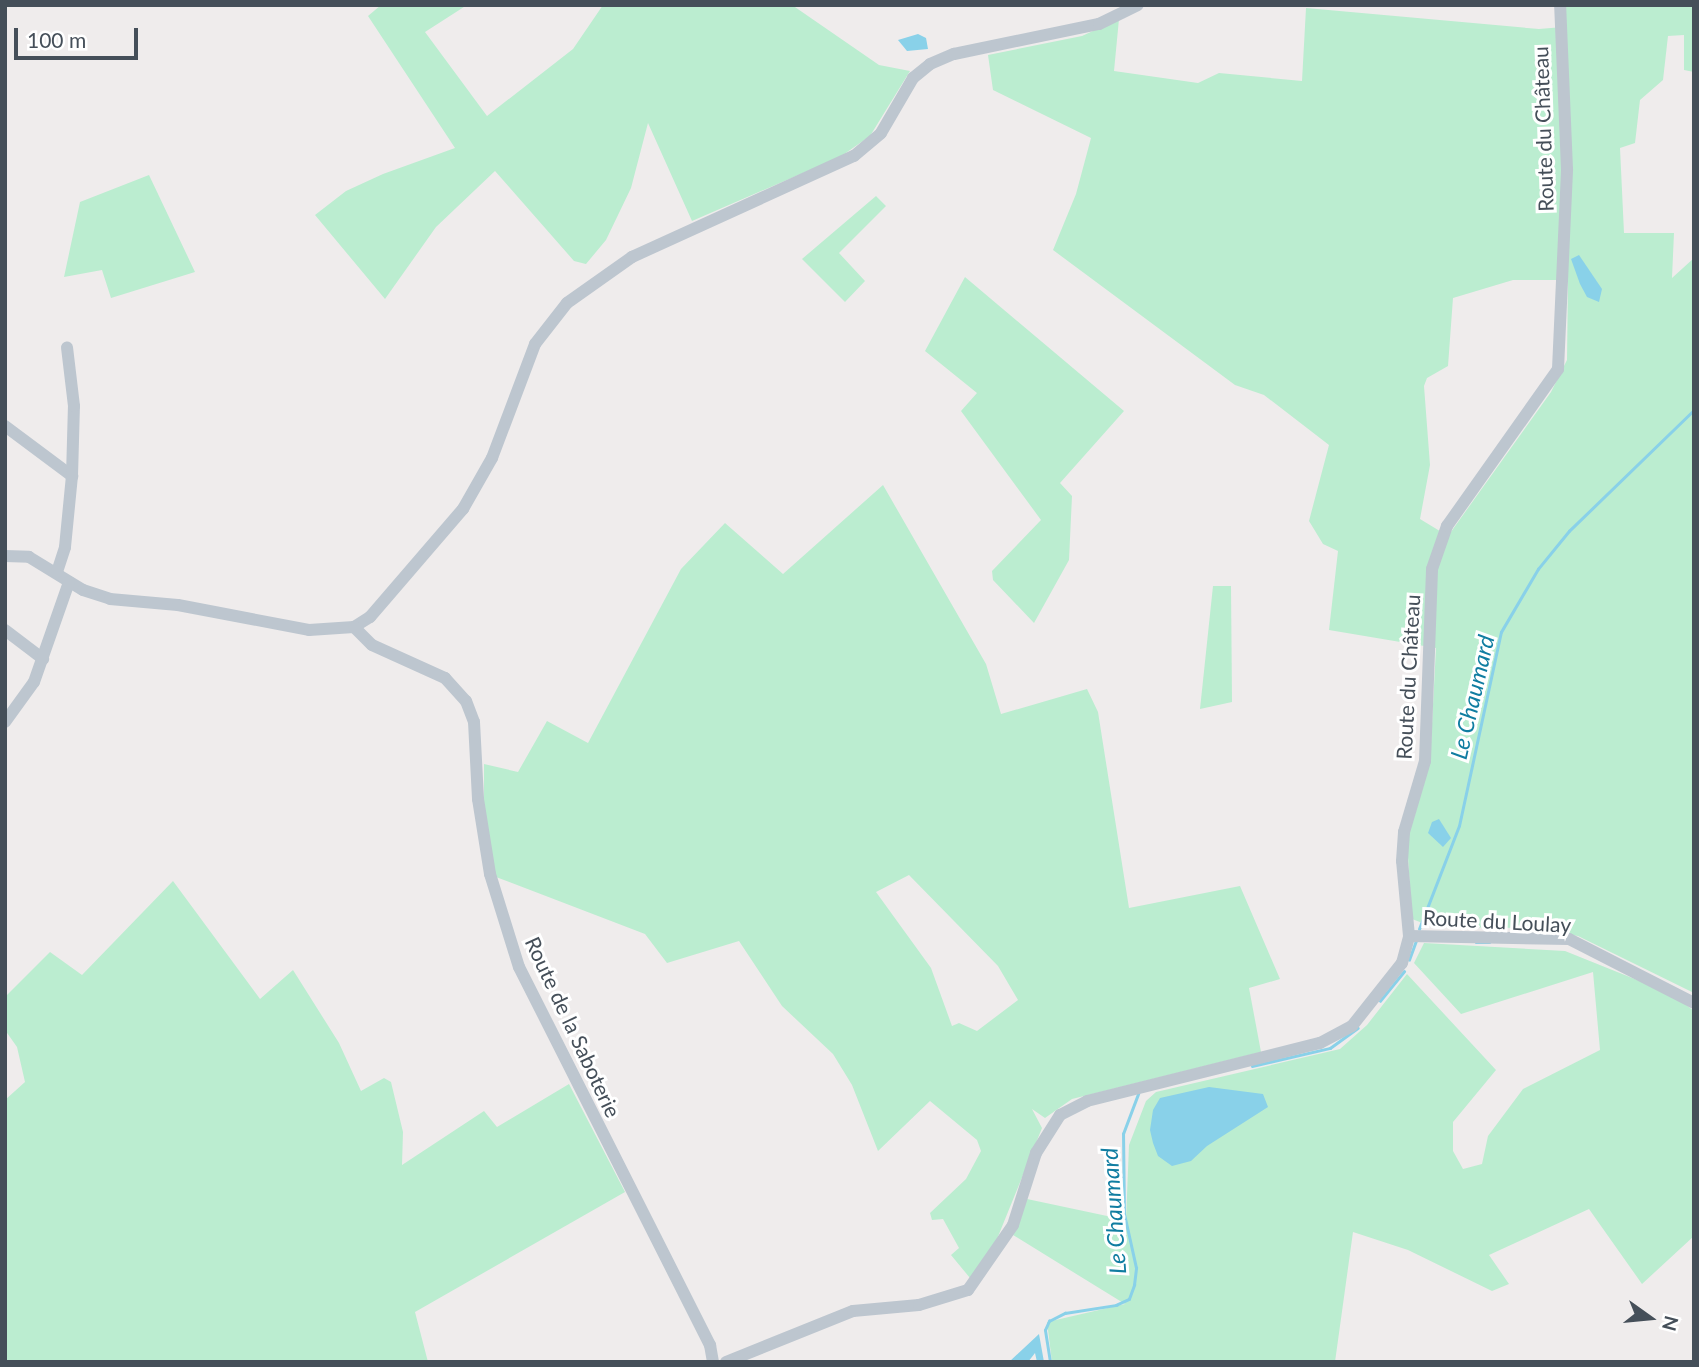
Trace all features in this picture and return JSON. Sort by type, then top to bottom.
[{"type":"street","points":[[5,556],[29,556],[69,582],[110,599],[178,605],[309,630],[354,627],[370,618],[463,509],[492,458],[535,345],[566,303],[632,257],[854,156],[881,133],[913,78],[930,64],[954,54],[1099,24],[1138,5]]},
{"type":"street","name":"Route du Château","points":[[726,1362],[853,1311],[919,1306],[968,1290],[1013,1224],[1036,1153],[1060,1115],[1087,1101],[1320,1043],[1352,1026],[1402,963],[1409,936],[1402,861],[1404,832],[1425,761],[1432,569],[1447,526],[1558,369],[1567,169],[1560,5]]},
{"type":"street","points":[[57,572],[65,547],[72,477],[74,406],[67,347]]},
{"type":"street","points":[[5,426],[72,477]]},
{"type":"street","points":[[5,722],[34,682],[69,582]]},
{"type":"street","name":"Route de la Saboterie","points":[[354,627],[372,645],[445,678],[466,701],[474,722],[478,799],[490,874],[519,967],[710,1345],[713,1362]]},
{"type":"street","points":[[5,630],[43,659]]},
{"type":"street","name":"Route du Loulay","points":[[1409,936],[1569,939],[1694,1003]]},
{"type":"green space","points":[[381,5],[467,5],[425,32],[487,116],[573,49],[603,5],[792,5],[879,65],[910,71],[870,136],[840,157],[692,221],[648,123],[631,188],[606,240],[586,264],[574,261],[495,171],[436,227],[385,299],[315,215],[346,191],[383,174],[455,148],[368,16]]},
{"type":"green space","points":[[1565,5],[1694,5],[1694,72],[1684,70],[1684,35],[1668,36],[1663,80],[1640,100],[1635,143],[1620,148],[1624,233],[1674,233],[1672,278],[1694,258],[1694,993],[1578,936],[1530,928],[1433,927],[1412,919],[1407,842],[1431,743],[1436,648],[1329,630],[1338,551],[1323,544],[1309,521],[1329,445],[1264,395],[1235,385],[1053,250],[1076,194],[1091,138],[993,90],[988,55],[1082,36],[1119,19],[1114,71],[1198,83],[1219,73],[1302,81],[1306,8],[1539,29],[1563,27]],"holes":[[[1513,280],[1568,280],[1567,360],[1551,392],[1448,536],[1420,519],[1430,465],[1424,386],[1427,378],[1448,366],[1453,298]]]},
{"type":"green space","points":[[149,175],[195,272],[111,298],[102,270],[64,277],[80,202]]},
{"type":"green space","points":[[876,196],[886,206],[839,253],[865,281],[845,302],[802,259]]},
{"type":"green space","points":[[965,277],[1124,411],[1060,483],[1072,496],[1069,560],[1034,623],[993,580],[992,571],[1041,520],[961,411],[977,393],[925,351]]},
{"type":"green space","points":[[883,485],[986,664],[1001,714],[1087,689],[1098,712],[1129,908],[1240,886],[1280,979],[1249,988],[1261,1052],[1072,1099],[1045,1118],[1032,1109],[1042,1128],[997,1239],[970,1278],[951,1255],[959,1248],[943,1219],[932,1220],[930,1213],[966,1179],[981,1151],[977,1140],[930,1101],[878,1151],[852,1085],[833,1054],[782,1006],[739,941],[667,963],[645,934],[496,877],[484,810],[484,764],[518,772],[547,721],[588,743],[681,569],[725,523],[783,574]],"holes":[[[909,875],[998,966],[1018,1000],[977,1031],[959,1023],[952,1026],[931,968],[876,892]]]},
{"type":"green space","points":[[1213,586],[1231,586],[1232,702],[1200,709]]},
{"type":"green space","points":[[173,881],[260,999],[293,970],[339,1043],[361,1091],[384,1078],[391,1082],[403,1132],[402,1165],[484,1111],[497,1127],[569,1084],[625,1192],[415,1312],[428,1362],[5,1362],[5,1100],[25,1082],[17,1047],[5,1030],[5,997],[50,952],[82,975]]},
{"type":"green space","points":[[1424,943],[1565,951],[1672,994],[1694,1011],[1694,1236],[1642,1284],[1589,1209],[1489,1255],[1509,1284],[1492,1291],[1408,1250],[1353,1232],[1335,1362],[1052,1362],[1047,1322],[1125,1304],[1013,1235],[1027,1199],[1126,1220],[1129,1145],[1146,1101],[1156,1092],[1340,1049],[1367,1025],[1407,974],[1496,1070],[1453,1122],[1453,1151],[1463,1169],[1482,1164],[1488,1136],[1523,1089],[1600,1050],[1593,972],[1461,1014],[1414,963]]},
{"type":"water","points":[[918,34],[926,38],[928,49],[907,51],[898,40]]},
{"type":"water","points":[[1579,255],[1602,289],[1599,302],[1587,297],[1580,284],[1571,259]]},
{"type":"water","points":[[1439,819],[1451,838],[1443,847],[1428,833],[1432,822]]},
{"type":"water","points":[[1209,1087],[1263,1094],[1268,1107],[1207,1146],[1191,1161],[1172,1166],[1158,1156],[1153,1143],[1150,1130],[1153,1110],[1160,1098]]},
{"type":"water","points":[[1039,1334],[1044,1362],[1037,1362],[1035,1353],[1028,1362],[1009,1362]]},
{"type":"waterway","name":"Le Chaumard","points":[[1419,929],[1459,826],[1501,632],[1538,569],[1569,531],[1694,410]]},
{"type":"waterway","name":"Le Chaumard","points":[[1409,960],[1416,941]]},
{"type":"waterway","points":[[1476,943],[1490,943]]},
{"type":"waterway","name":"Le Chaumard","points":[[1380,1001],[1404,971]]},
{"type":"waterway","name":"Le Chaumard","points":[[1252,1066],[1330,1048],[1358,1028]]},
{"type":"waterway","name":"Le Chaumard","points":[[1050,1362],[1045,1330],[1049,1321],[1065,1313],[1116,1305],[1129,1299],[1134,1285],[1136,1268],[1124,1214],[1123,1134],[1138,1094]]}]
